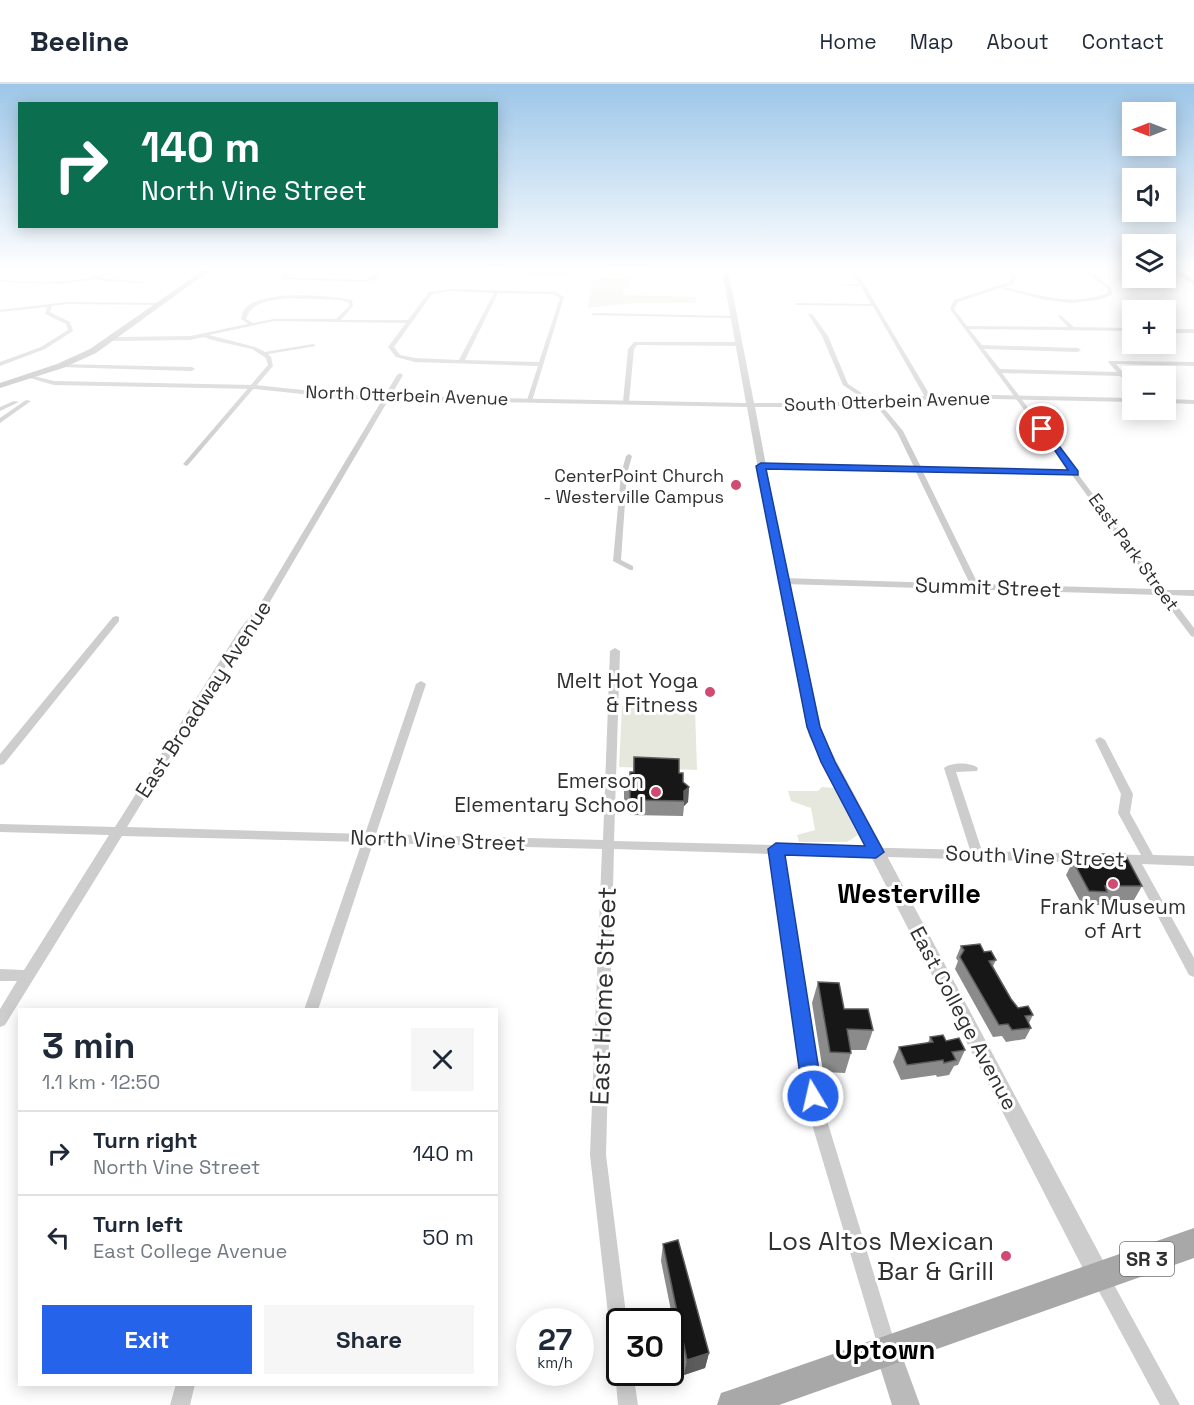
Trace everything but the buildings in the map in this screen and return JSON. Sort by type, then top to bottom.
[{"type":"main road","points":[[0,386],[60,366],[113,339],[124,331]]},
{"type":"main road","name":"SR 3","points":[[733,1405],[1194,1243]]},
{"type":"main road","points":[[888,1351],[906,1405]]},
{"type":"street","points":[[0,364],[43,348],[70,331]]},
{"type":"street","points":[[113,339],[176,340],[226,331]]},
{"type":"street","points":[[403,331],[392,347],[394,353],[404,358],[541,364]]},
{"type":"street","points":[[461,362],[477,331]]},
{"type":"street","points":[[530,400],[552,331]]},
{"type":"street","name":"East College Avenue","points":[[737,331],[783,581],[816,736],[1099,1276]]},
{"type":"street","points":[[821,331],[846,385],[890,416],[920,470],[975,586]]},
{"type":"street","points":[[888,331],[928,397]]},
{"type":"street","name":"East Park Street","points":[[968,331],[1194,634]]},
{"type":"street","points":[[1176,331],[1194,331]]},
{"type":"street","points":[[206,336],[218,342],[266,353],[313,346]]},
{"type":"street","points":[[626,402],[631,349],[636,343],[739,344]]},
{"type":"street","points":[[980,348],[1078,350]]},
{"type":"street","points":[[186,464],[255,387],[271,365],[266,353]]},
{"type":"street","points":[[1120,374],[1111,362],[1194,364]]},
{"type":"street","points":[[60,366],[192,369]]},
{"type":"street","points":[[999,371],[1120,374]]},
{"type":"street","name":"East Broadway Avenue","points":[[0,1021],[244,629],[264,605],[400,375]]},
{"type":"street","name":"North Otterbein Avenue","points":[[30,377],[62,383],[255,387],[330,396],[750,405]]},
{"type":"street","name":"South Otterbein Avenue","points":[[750,405],[827,405],[928,397],[1122,400]]},
{"type":"street","points":[[0,421],[28,401]]},
{"type":"street","points":[[1176,401],[1194,402]]},
{"type":"street","points":[[0,409],[16,402]]},
{"type":"street","points":[[629,456],[624,474],[617,561],[630,568]]},
{"type":"street","points":[[761,466],[1075,473]]},
{"type":"street","name":"Summit Street","points":[[783,581],[1194,593]]},
{"type":"street","points":[[0,761],[116,619]]},
{"type":"street","name":"East Home Street","points":[[615,651],[598,1155],[616,1308]]},
{"type":"street","points":[[313,1008],[421,684]]},
{"type":"street","points":[[1100,740],[1127,794],[1124,813],[1149,859]]},
{"type":"street","points":[[973,768],[949,768],[977,855]]},
{"type":"street","name":"North Vine Street","points":[[0,828],[876,852]]},
{"type":"street","points":[[776,849],[814,1104],[888,1351]]},
{"type":"street","name":"South Vine Street","points":[[876,852],[1194,861]]},
{"type":"street","points":[[1133,859],[1194,971]]},
{"type":"street","points":[[0,975],[27,976]]},
{"type":"street","points":[[1099,1276],[1170,1405]]},
{"type":"street","points":[[180,1405],[185,1386]]},
{"type":"street","points":[[626,1386],[628,1405]]},
{"type":"shaded area","points":[[622,706],[695,708],[697,770],[619,767]]},
{"type":"shaded area","points":[[822,787],[834,788],[858,835],[847,842],[799,842],[797,835],[815,830],[811,808],[791,801],[788,791],[818,791]]},
{"type":"place","name":"CenterPoint Church - Westerville Campus","points":[[736,485]]},
{"type":"place","name":"Melt Hot Yoga & Fitness","points":[[710,692]]},
{"type":"place","name":"Emerson Elementary School","points":[[656,792]]},
{"type":"place","name":"Frank Museum of Art","points":[[1113,884]]},
{"type":"place","name":"Los Altos Mexican Bar & Grill","points":[[1006,1256]]},
{"type":"district","name":"Westerville","points":[[909,893]]},
{"type":"district","name":"Uptown","points":[[885,1349]]},
{"type":"route","points":[[813,1096],[776,849],[876,852],[828,762],[813,727],[761,466],[1075,473],[1042,429]]}]
